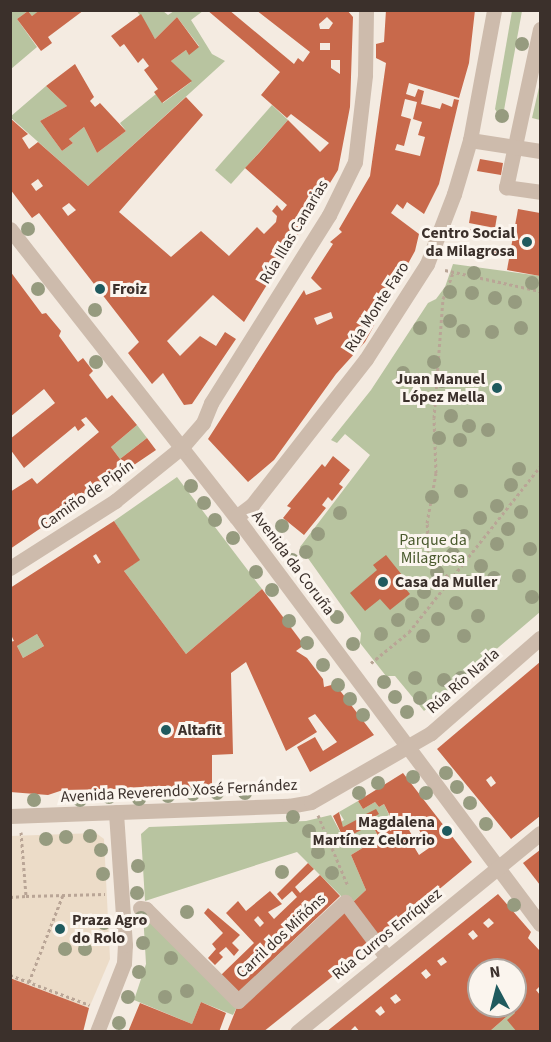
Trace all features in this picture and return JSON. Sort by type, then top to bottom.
[{"type":"street","name":"Rúa Illas Canarias","points":[[182,447],[203,423],[211,403],[328,215],[355,162],[365,75],[366,10]]},
{"type":"street","name":"Rúa Monte Faro","points":[[236,517],[252,505],[366,359],[415,285],[454,194],[470,140],[494,10]]},
{"type":"street","points":[[540,29],[512,147],[506,187],[540,192]]},
{"type":"street","points":[[470,140],[540,151]]},
{"type":"street","name":"Avenida da Coruña","points":[[10,229],[236,517],[406,747],[499,866],[540,924]]},
{"type":"street","name":"Camiño de Pipín","points":[[10,568],[116,501],[182,447]]},
{"type":"street","name":"Rúa Río Narla","points":[[406,747],[431,733],[540,638]]},
{"type":"street","name":"Avenida Reverendo Xosé Fernández","points":[[10,816],[289,806],[311,802],[406,747]]},
{"type":"street","points":[[97,1032],[123,963],[125,945],[116,812]]},
{"type":"street","name":"Rúa Curros Enríquez","points":[[297,1032],[540,833]]},
{"type":"street","name":"Carril dos Miñóns","points":[[140,908],[146,909],[238,1001],[345,902],[387,958]]},
{"type":"path","points":[[445,270],[540,291]]},
{"type":"path","points":[[452,581],[429,556],[427,523],[436,473],[434,418],[443,299],[453,273]]},
{"type":"path","points":[[371,663],[409,632],[452,581],[540,467]]},
{"type":"path","points":[[318,816],[352,896],[345,902]]},
{"type":"path","points":[[21,830],[26,896]]},
{"type":"path","points":[[10,897],[110,894]]},
{"type":"path","points":[[29,982],[63,895]]},
{"type":"path","points":[[10,975],[95,1007]]},
{"type":"green space","points":[[11,11],[28,11],[17,19],[37,47],[11,69]]},
{"type":"green space","points":[[28,11],[40,11],[32,16]]},
{"type":"green space","points":[[137,11],[163,11],[168,15],[174,11],[203,11],[191,20],[212,54],[225,61],[88,186],[10,117],[46,86],[67,106],[40,121],[62,151],[73,143],[69,139],[84,127],[97,153],[126,131],[120,123],[156,94],[163,103],[191,82],[171,61],[186,50],[189,54],[199,46],[177,17],[155,39]]},
{"type":"green space","points":[[512,11],[522,11],[502,121],[495,109]]},
{"type":"green space","points":[[540,83],[540,120],[532,118]]},
{"type":"green space","points":[[272,105],[288,120],[231,184],[215,170]]},
{"type":"green space","name":"Parque da Milagrosa","points":[[453,264],[540,276],[540,612],[424,711],[395,676],[386,676],[360,643],[361,633],[300,547],[370,455],[345,434],[337,443],[331,440],[371,390],[428,303],[436,299],[445,287]]},
{"type":"green space","points":[[137,425],[147,438],[120,459],[111,447]]},
{"type":"green space","points":[[177,477],[262,589],[186,654],[124,571],[139,560],[114,521]]},
{"type":"green space","points":[[37,634],[44,646],[23,658],[17,646]]},
{"type":"green space","points":[[358,801],[363,809],[375,802],[379,807],[384,804],[389,815],[372,824],[379,838],[351,855],[366,890],[350,905],[297,852],[145,901],[141,834],[149,827],[306,821],[331,815],[344,839],[364,828],[343,827],[341,822],[344,820],[339,812]]},
{"type":"green space","points":[[143,913],[237,1007],[233,1015],[201,1002],[192,1024],[134,1000],[146,964]]},
{"type":"green space","points":[[505,1018],[519,1018],[531,1031],[489,1032]]},
{"type":"shaded area","name":"Praza Agro do Rolo","points":[[96,833],[104,839],[110,959],[89,1008],[11,978],[10,836]]},
{"type":"building","points":[[40,10],[84,10],[48,37],[52,43],[41,51],[17,19],[28,11],[32,16]]},
{"type":"building","points":[[207,10],[229,10],[294,64],[298,58],[303,62],[310,52],[256,10],[347,10],[353,17],[350,107],[338,170],[244,322],[213,295],[167,341],[180,356],[200,336],[216,346],[225,332],[236,339],[192,404],[184,405],[163,373],[152,384],[128,353],[139,342],[39,213],[32,218],[10,189],[10,118],[28,134],[22,138],[29,149],[38,142],[88,186],[186,97],[203,115],[119,212],[171,257],[201,231],[229,256],[257,227],[264,234],[276,222],[277,216],[272,211],[277,205],[282,211],[287,205],[245,168],[288,120],[320,152],[329,143],[291,114],[287,118],[261,95],[280,72]],"holes":[[[327,17],[333,23],[329,29],[320,29],[319,24]],[[320,43],[330,43],[330,50],[320,50]],[[331,60],[340,60],[340,74],[331,68]],[[38,179],[43,186],[36,191],[31,184]],[[69,203],[76,210],[68,216],[62,208]]]},
{"type":"building","points":[[386,10],[475,10],[469,63],[459,98],[409,83],[406,94],[415,97],[418,89],[424,91],[421,104],[440,109],[442,103],[452,107],[454,99],[459,100],[439,184],[424,214],[407,202],[403,209],[397,204],[391,213],[419,234],[415,251],[365,342],[336,374],[274,460],[248,482],[208,439],[304,290],[306,295],[322,289],[311,278],[333,244],[330,242],[342,232],[339,229],[370,176],[386,63],[376,58],[376,44],[384,42]],"holes":[[[405,99],[417,102],[413,119],[422,122],[418,135],[425,137],[420,156],[395,150],[397,144],[404,146],[411,119],[401,116]],[[331,312],[333,318],[317,325],[314,318]]]},
{"type":"building","points":[[141,14],[155,39],[177,17],[199,47],[189,55],[186,50],[171,61],[192,81],[162,103],[154,92],[158,89],[144,70],[149,66],[143,58],[138,63],[124,44],[120,47],[111,36]]},
{"type":"building","points":[[75,64],[94,97],[90,101],[95,107],[100,103],[126,131],[97,153],[84,127],[69,139],[73,143],[62,151],[40,121],[67,106],[46,86]]},
{"type":"building","points":[[480,159],[503,163],[501,175],[477,171]]},
{"type":"building","name":"Centro Social da Milagrosa","points":[[518,209],[540,213],[540,276],[507,270]]},
{"type":"building","points":[[471,211],[497,216],[495,228],[469,223]]},
{"type":"building","points":[[470,229],[477,230],[475,237],[469,235]]},
{"type":"building","points":[[486,250],[498,252],[497,256],[485,254]]},
{"type":"building","points":[[10,271],[42,314],[46,313],[61,331],[59,336],[78,362],[83,358],[93,371],[89,375],[107,399],[112,395],[137,425],[111,447],[120,459],[147,438],[156,450],[10,549],[10,492],[32,478],[37,484],[99,432],[86,417],[81,420],[85,425],[78,431],[75,426],[24,468],[10,449],[10,439],[55,403],[44,389],[10,417]]},
{"type":"building","points":[[333,456],[350,470],[339,484],[343,487],[332,501],[328,497],[322,505],[326,508],[304,535],[283,518],[291,508],[287,506],[322,464],[325,467]]},
{"type":"building","points":[[114,521],[140,560],[124,571],[186,654],[262,589],[304,645],[296,651],[307,658],[323,679],[324,687],[335,684],[374,735],[310,772],[297,747],[315,737],[323,751],[337,742],[315,714],[308,718],[317,732],[286,751],[246,662],[231,673],[233,754],[212,755],[212,787],[63,790],[48,795],[10,792],[10,642],[14,641],[10,633],[10,588]],"holes":[[[96,554],[101,562],[98,564],[93,556]],[[37,634],[44,646],[23,658],[17,646]]]},
{"type":"building","name":"Casa da Muller","points":[[386,555],[406,580],[401,583],[410,594],[390,610],[380,599],[365,611],[350,593],[377,570],[373,565]]},
{"type":"building","points":[[540,662],[540,816],[511,839],[437,749]],"holes":[[[491,776],[496,783],[491,787],[486,780]]]},
{"type":"building","points":[[403,773],[472,862],[378,940],[350,905],[366,890],[351,855],[379,838],[372,824],[383,819],[390,831],[396,828],[384,804],[379,807],[375,802],[363,809],[358,801]],"holes":[[[416,825],[421,833],[413,837],[409,830]],[[423,839],[429,848],[419,855],[413,845]]]},
{"type":"building","points":[[376,809],[379,814],[367,821],[364,815]]},
{"type":"building","points":[[339,812],[343,827],[358,819],[365,828],[344,839],[333,816]]},
{"type":"building","points":[[540,850],[540,885],[523,863]]},
{"type":"building","points":[[308,863],[314,869],[295,887],[300,893],[320,875],[340,896],[237,994],[220,976],[254,943],[226,913],[238,901],[246,911],[270,891],[282,904],[268,912],[274,919],[297,897],[292,891],[282,900],[277,894]],"holes":[[[258,916],[264,923],[260,927],[254,920]]]},
{"type":"building","points":[[498,894],[531,932],[528,938],[540,951],[540,986],[536,990],[540,995],[540,1032],[517,1032],[507,1020],[527,1018],[527,958],[467,958],[467,1018],[505,1018],[489,1032],[360,1032],[355,1026],[349,1032],[326,1032]],"holes":[[[489,918],[494,923],[488,928],[483,923]],[[473,930],[478,936],[473,940],[468,934]],[[443,957],[447,962],[441,966],[437,961]],[[426,969],[431,975],[426,979],[421,973]],[[396,994],[401,1000],[395,1004],[390,998]],[[381,1006],[385,1012],[380,1016],[375,1011]]]},
{"type":"building","points":[[208,908],[240,935],[232,943],[239,950],[234,956],[226,947],[219,953],[223,957],[215,965],[208,958],[216,949],[212,944],[223,933],[204,913]]},
{"type":"building","points":[[345,910],[373,944],[263,1032],[227,1032],[237,1007]]},
{"type":"building","points":[[10,978],[89,1008],[83,1032],[10,1032]]},
{"type":"building","points":[[201,1002],[226,1013],[219,1032],[128,1032],[140,1003],[192,1024]]},
{"type":"place","name":"Centro Social da Milagrosa","points":[[527,242]]},
{"type":"place","name":"Froiz","points":[[100,289]]},
{"type":"place","name":"Juan Manuel López Mella","points":[[497,388]]},
{"type":"place","name":"Casa da Muller","points":[[383,582]]},
{"type":"place","name":"Altafit","points":[[166,730]]},
{"type":"place","name":"Magdalena Martínez Celorrio","points":[[447,831]]},
{"type":"place","name":"Praza Agro do Rolo","points":[[60,929]]}]
